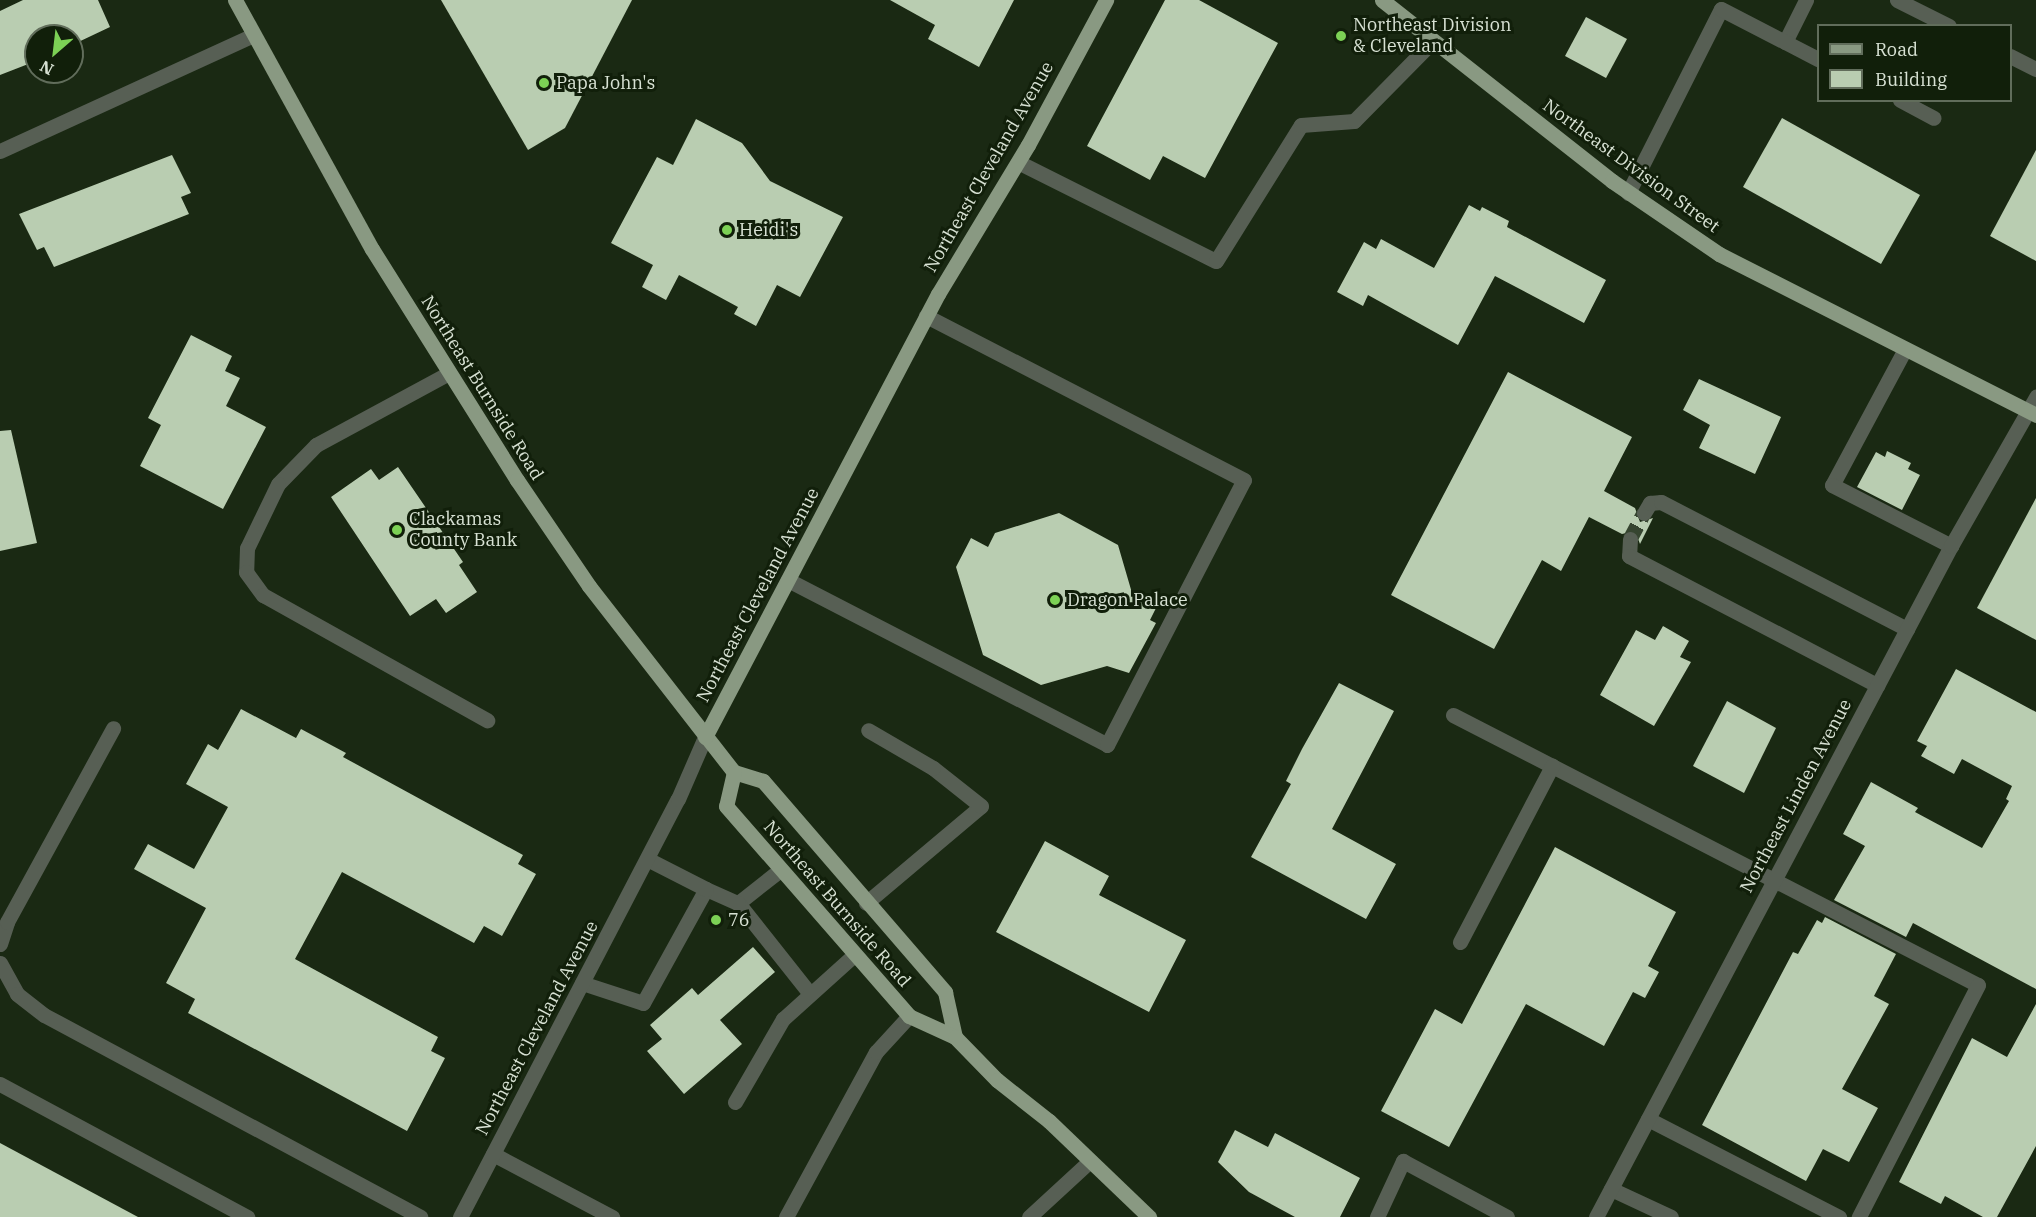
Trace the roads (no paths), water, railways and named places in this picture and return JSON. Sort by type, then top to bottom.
[{"type":"main road","name":"Northeast Burnside Road","points":[[235,0],[372,249],[449,373],[589,586],[734,772],[763,781],[945,992],[955,1037]]},
{"type":"main road","name":"Northeast Cleveland Avenue","points":[[705,737],[927,316],[1018,162],[1106,0]]},
{"type":"main road","name":"Northeast Division Street","points":[[1382,0],[1628,193],[1719,254],[1904,351],[2032,413]]},
{"type":"main road","name":"Northeast Burnside Road","points":[[734,772],[726,806],[909,1016],[955,1037],[997,1080],[1090,1161],[1149,1217]]},
{"type":"street","points":[[1785,42],[1806,0]]},
{"type":"street","points":[[1897,0],[1945,24]]},
{"type":"street","points":[[1628,193],[1721,9],[1817,58]]},
{"type":"street","points":[[0,151],[253,35]]},
{"type":"street","points":[[1018,162],[1216,261],[1301,125],[1354,121],[1433,41]]},
{"type":"street","points":[[2012,57],[2036,69]]},
{"type":"street","points":[[1904,102],[1934,118]]},
{"type":"street","points":[[788,580],[1107,745],[1244,480],[927,316]]},
{"type":"street","points":[[1904,351],[1832,485],[1951,546]]},
{"type":"street","points":[[449,373],[316,445],[278,484],[247,548],[246,572],[263,595],[487,720]]},
{"type":"street","name":"Northeast Linden Avenue","points":[[1596,1217],[1951,546],[2032,413],[2036,397]]},
{"type":"street","points":[[1644,513],[1650,503],[1661,502],[1907,629]]},
{"type":"street","points":[[1630,539],[1629,556],[1877,685]]},
{"type":"street","points":[[1453,715],[1978,985],[1859,1217]]},
{"type":"street","points":[[0,944],[7,922],[113,728]]},
{"type":"street","points":[[866,903],[981,806],[933,768],[868,730]]},
{"type":"street","name":"Northeast Cleveland Avenue","points":[[460,1217],[647,859],[705,737]]},
{"type":"street","points":[[1460,942],[1552,766]]},
{"type":"street","points":[[647,859],[738,903],[810,994]]},
{"type":"street","points":[[738,903],[780,870]]},
{"type":"street","points":[[582,983],[643,1003],[706,889]]},
{"type":"street","points":[[735,1102],[783,1019],[854,955]]},
{"type":"street","points":[[0,963],[16,994],[44,1015],[420,1217]]},
{"type":"street","points":[[786,1217],[876,1052],[909,1016]]},
{"type":"street","points":[[0,1084],[248,1217]]},
{"type":"street","points":[[1647,1119],[1839,1217]]},
{"type":"street","points":[[493,1154],[612,1217]]},
{"type":"street","points":[[1029,1217],[1090,1161]]},
{"type":"street","points":[[1377,1217],[1403,1161],[1508,1217]]},
{"type":"street","points":[[1611,1189],[1671,1217]]},
{"type":"tunnel","points":[[1630,539],[1644,513]]},
{"type":"place","name":"Northeast Division & Cleveland","points":[[1341,36]]},
{"type":"place","name":"Papa John's","points":[[544,83]]},
{"type":"place","name":"Heidi's","points":[[727,230]]},
{"type":"place","name":"Clackamas County Bank","points":[[397,530]]},
{"type":"place","name":"Dragon Palace","points":[[1055,600]]},
{"type":"place","name":"76","points":[[716,920]]}]
